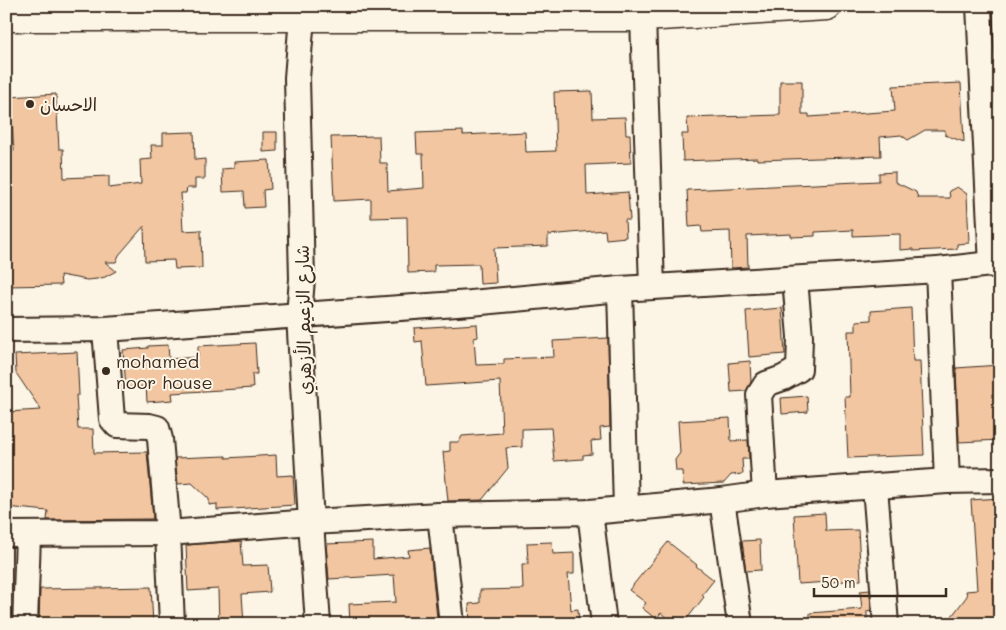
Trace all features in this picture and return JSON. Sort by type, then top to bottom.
[{"type":"main road","points":[[6,17],[306,12],[643,17],[827,6]]},
{"type":"street","points":[[6,330],[105,329],[471,303],[620,289],[938,270],[996,264],[979,6]]},
{"type":"street","name":"شارع الزعيم الأزهري","points":[[306,12],[297,78],[302,279],[299,315],[318,624]]},
{"type":"street","points":[[643,17],[652,287]]},
{"type":"street","points":[[938,270],[947,481]]},
{"type":"street","points":[[764,494],[758,394],[766,384],[783,378],[799,369],[800,337],[795,279]]},
{"type":"street","points":[[620,289],[626,509]]},
{"type":"street","points":[[105,329],[112,419],[117,425],[157,428],[160,440],[168,533],[172,624]]},
{"type":"street","points":[[25,624],[17,535],[168,533],[311,522],[440,515],[590,512],[722,500],[764,494],[947,481],[1000,480]]},
{"type":"street","points":[[876,487],[886,624]]},
{"type":"street","points":[[722,500],[740,624]]},
{"type":"street","points":[[590,512],[604,624]]},
{"type":"street","points":[[440,515],[452,624]]},
{"type":"building","points":[[780,81],[802,81],[802,114],[809,114],[809,117],[895,111],[893,86],[961,83],[964,142],[945,135],[945,130],[925,130],[908,140],[901,135],[880,137],[881,156],[683,161],[682,134],[688,134],[687,118],[780,115]]},
{"type":"building","points":[[592,91],[593,118],[625,117],[626,134],[630,134],[631,163],[586,165],[587,195],[628,192],[630,220],[625,220],[626,237],[606,239],[605,230],[548,235],[548,246],[494,248],[496,283],[480,284],[479,264],[434,265],[434,272],[408,273],[407,217],[371,218],[371,199],[334,201],[331,137],[379,136],[380,163],[387,163],[388,191],[424,188],[423,154],[417,154],[416,133],[463,131],[463,135],[525,132],[526,152],[556,151],[554,92]]},
{"type":"building","points":[[56,94],[59,149],[63,149],[64,178],[109,176],[109,188],[141,184],[140,160],[152,159],[151,145],[163,145],[163,133],[194,132],[195,160],[205,159],[205,179],[195,179],[195,188],[187,188],[186,193],[181,193],[183,231],[201,230],[202,268],[175,269],[174,260],[145,261],[144,226],[119,255],[116,262],[105,262],[116,271],[105,277],[87,280],[60,275],[61,285],[6,286],[6,152],[14,151],[10,97]]},
{"type":"building","points":[[263,132],[277,132],[277,151],[263,152]]},
{"type":"building","points":[[269,160],[271,189],[263,190],[264,207],[245,208],[244,191],[223,192],[222,169],[234,168],[234,162]]},
{"type":"building","points":[[895,172],[895,182],[916,192],[918,198],[950,198],[949,191],[957,187],[967,194],[969,243],[957,244],[957,249],[913,251],[913,249],[900,250],[900,234],[853,236],[853,230],[815,232],[815,236],[791,237],[791,234],[747,236],[748,267],[731,268],[730,231],[702,232],[701,226],[689,227],[687,190],[879,181],[879,173]]},
{"type":"building","points":[[782,308],[785,354],[749,357],[746,311]]},
{"type":"building","points":[[911,308],[913,361],[920,361],[924,455],[848,458],[845,397],[850,397],[848,331],[856,331],[856,321],[871,320],[871,311]]},
{"type":"building","points":[[477,324],[478,337],[474,338],[476,365],[504,364],[504,359],[554,357],[553,341],[608,338],[610,427],[600,428],[601,440],[591,441],[592,454],[583,455],[583,459],[554,461],[551,428],[522,429],[522,447],[506,448],[508,468],[482,500],[448,501],[443,452],[450,451],[450,442],[459,442],[462,436],[502,433],[500,381],[426,386],[422,341],[415,342],[414,328]]},
{"type":"building","points":[[255,343],[257,374],[252,374],[253,388],[172,393],[173,400],[147,402],[146,386],[126,388],[123,350],[168,345],[169,359],[198,357],[198,346]]},
{"type":"building","points":[[77,352],[79,395],[76,395],[78,429],[93,429],[94,453],[147,452],[153,518],[151,519],[47,520],[48,511],[6,507],[9,465],[6,465],[6,412],[41,410],[16,373],[15,355]]},
{"type":"building","points":[[750,361],[751,382],[746,391],[731,392],[729,363]]},
{"type":"building","points":[[1000,365],[1000,440],[959,442],[956,368]]},
{"type":"building","points":[[807,396],[808,412],[782,414],[781,398]]},
{"type":"building","points":[[730,418],[731,441],[748,440],[749,459],[742,459],[743,474],[731,475],[724,483],[683,485],[682,471],[676,471],[675,460],[680,453],[678,421]]},
{"type":"building","points":[[276,455],[277,476],[293,475],[295,505],[217,510],[217,504],[209,505],[209,499],[192,483],[178,484],[175,458],[226,456],[226,458]]},
{"type":"building","points":[[1000,498],[1000,624],[946,624],[967,596],[966,591],[977,590],[971,500]]},
{"type":"building","points":[[825,513],[826,531],[858,530],[861,580],[798,584],[794,515]]},
{"type":"building","points":[[760,540],[761,570],[746,571],[742,541]]},
{"type":"building","points":[[241,541],[243,566],[268,565],[270,592],[242,594],[244,624],[219,624],[218,589],[188,591],[186,545]]},
{"type":"building","points":[[373,542],[373,559],[409,556],[408,550],[430,548],[437,618],[404,620],[405,624],[350,624],[349,604],[396,602],[394,575],[329,579],[326,544]]},
{"type":"building","points":[[552,542],[553,554],[574,553],[574,574],[568,574],[571,610],[578,609],[579,624],[546,624],[546,622],[470,624],[469,604],[480,603],[480,590],[523,589],[522,564],[528,564],[527,543]]},
{"type":"building","points":[[668,542],[714,580],[702,595],[704,597],[683,624],[674,624],[661,613],[656,619],[642,608],[646,603],[629,590]]},
{"type":"building","points":[[151,587],[153,624],[39,624],[41,589]]},
{"type":"building","points":[[870,590],[871,610],[867,611],[867,623],[810,624],[810,613],[862,609],[860,591]]},
{"type":"place","name":"الاحسان","points":[[30,104]]},
{"type":"place","name":"mohamed noor house","points":[[106,371]]}]
